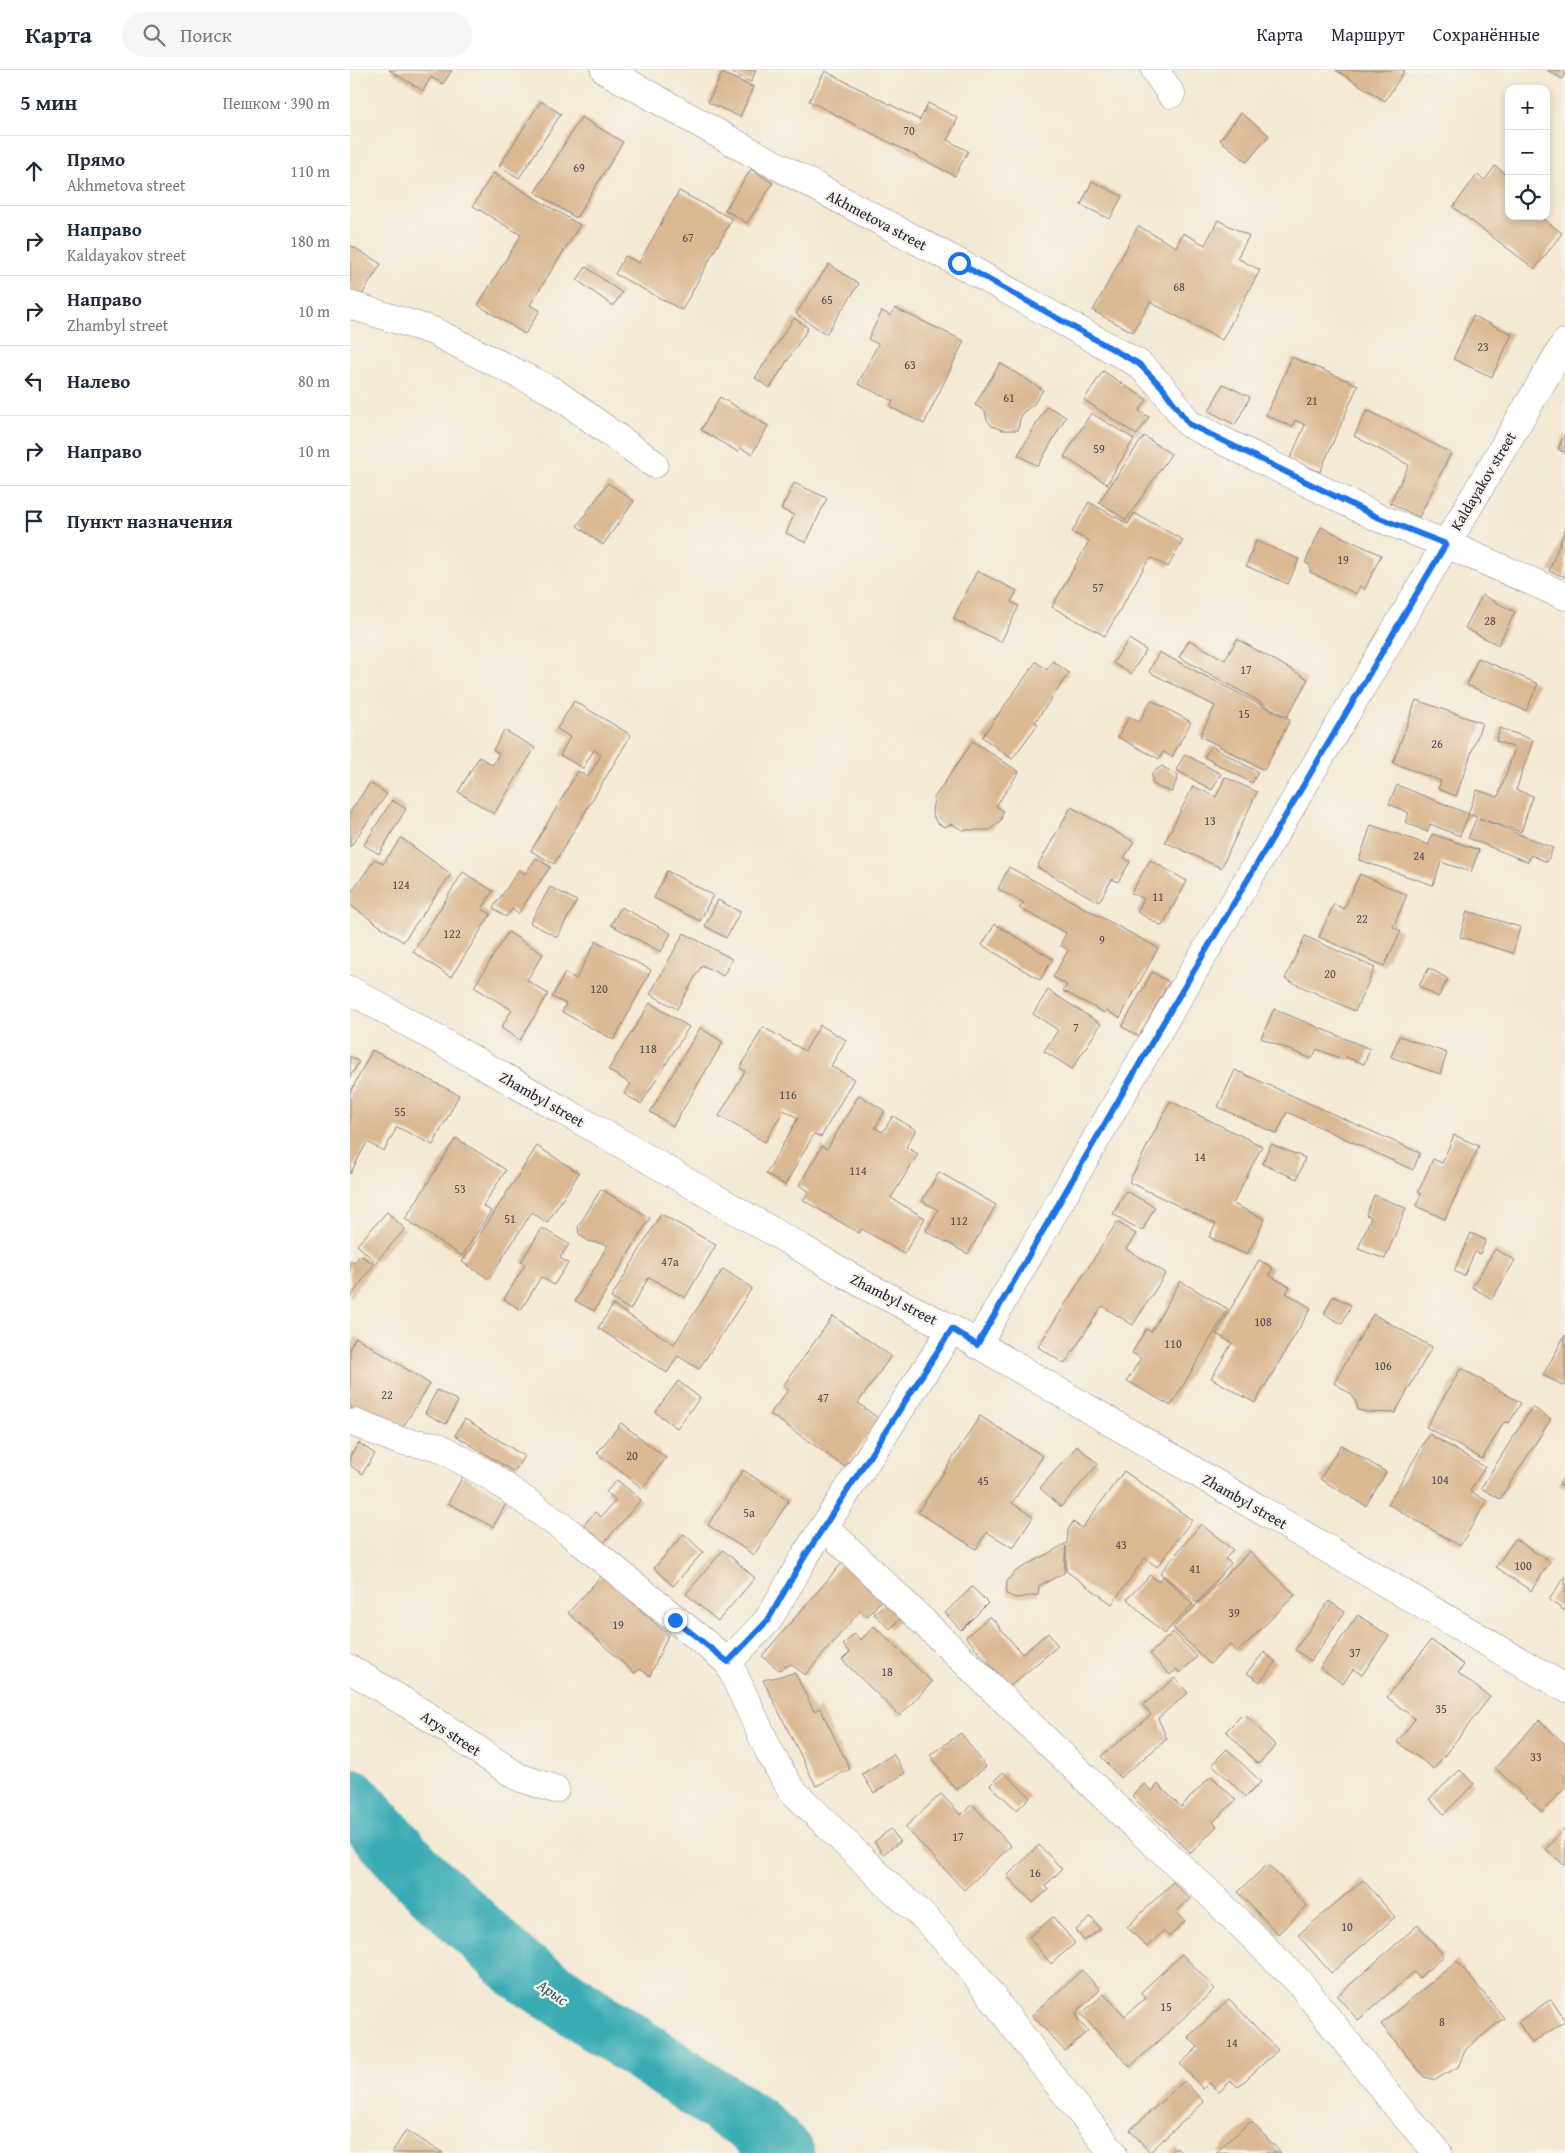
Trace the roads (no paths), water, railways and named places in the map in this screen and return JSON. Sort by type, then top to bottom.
[{"type":"street","name":"Akhmetova street","points":[[605,70],[776,166],[959,263],[1139,364],[1162,387],[1189,424],[1377,517],[1446,544],[1565,596]]},
{"type":"street","points":[[1155,70],[1171,94]]},
{"type":"street","points":[[350,305],[433,331],[554,392],[654,464]]},
{"type":"street","name":"Kaldayakov street","points":[[977,1345],[1163,1023],[1565,343]]},
{"type":"street","name":"Zhambyl street","points":[[350,990],[868,1287],[952,1329],[1565,1688]]},
{"type":"street","points":[[728,1662],[768,1620],[805,1556],[952,1329]]},
{"type":"street","points":[[355,1423],[400,1441],[437,1446],[490,1476],[569,1532],[728,1662],[771,1755],[791,1789],[884,1881],[925,1918],[969,1966],[1050,2074],[1113,2153]]},
{"type":"street","points":[[825,1526],[1134,1825],[1208,1892],[1300,1983],[1399,2109],[1438,2153]]},
{"type":"street","name":"Arys street","points":[[350,1669],[429,1717],[518,1777],[555,1789]]},
{"type":"waterway","name":"Арыс","points":[[350,1798],[416,1872],[519,1969],[755,2126],[784,2153]]}]
